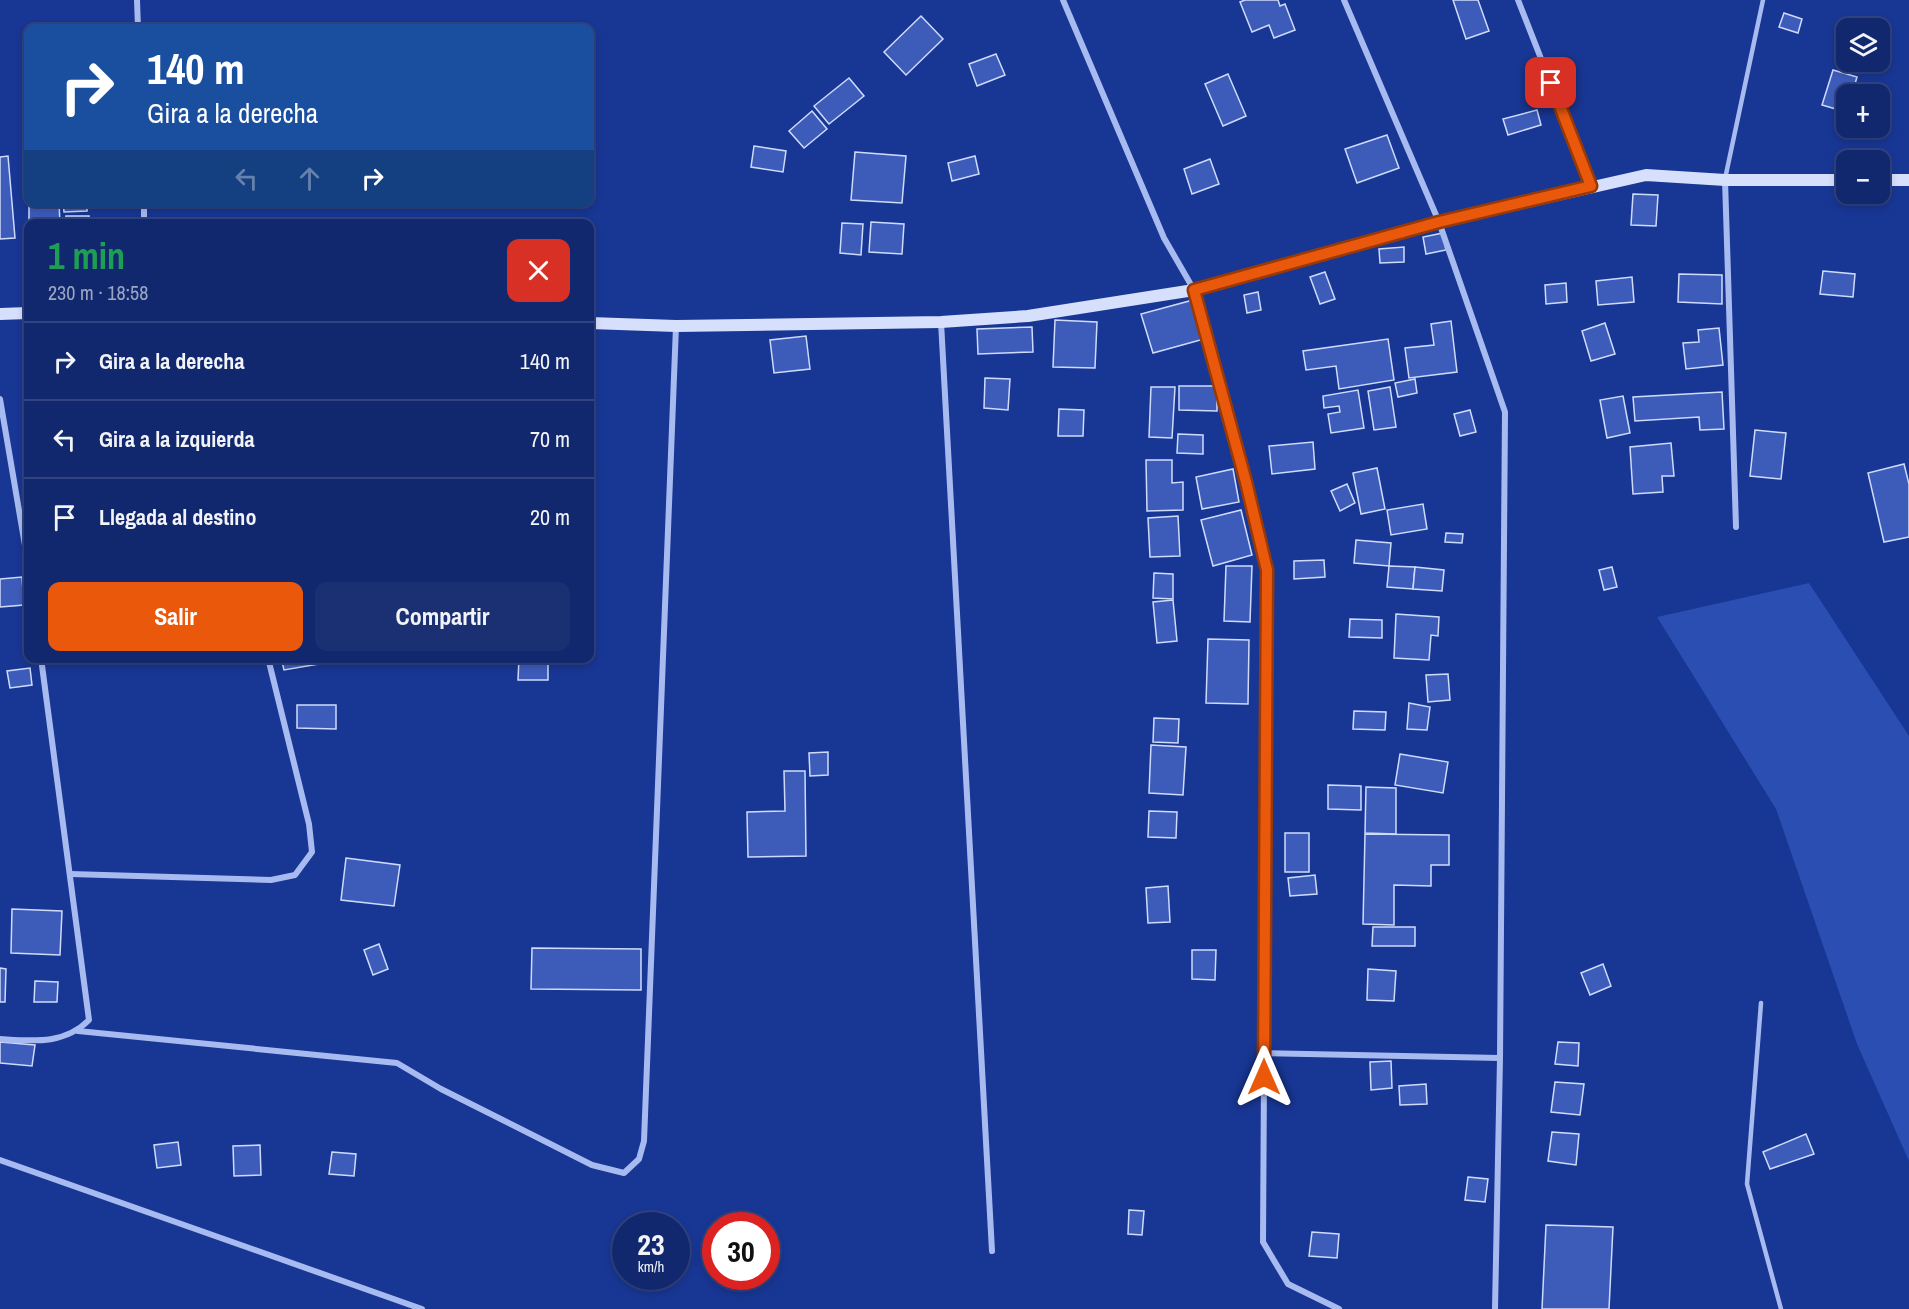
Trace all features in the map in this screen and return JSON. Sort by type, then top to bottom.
[{"type":"street","points":[[137,0],[138,24]]},
{"type":"street","points":[[1064,0],[1164,238],[1194,290],[1246,482],[1267,570],[1263,1242],[1288,1284],[1339,1309]]},
{"type":"street","points":[[1344,0],[1439,222],[1505,412],[1500,1058],[1495,1309]]},
{"type":"street","points":[[1518,0],[1591,186]]},
{"type":"street","points":[[594,323],[676,326],[941,322],[1028,316],[1194,290],[1439,222],[1646,175],[1725,180],[1836,180]]},
{"type":"street","points":[[1725,180],[1736,527]]},
{"type":"street","points":[[1890,180],[1909,180]]},
{"type":"street","points":[[0,314],[24,313]]},
{"type":"street","points":[[941,322],[992,1251]]},
{"type":"street","points":[[78,1031],[397,1063],[441,1089],[592,1165],[624,1173],[639,1159],[644,1141],[676,326]]},
{"type":"street","points":[[0,399],[24,540]]},
{"type":"street","points":[[0,1039],[54,1040],[78,1031],[89,1020],[42,663]]},
{"type":"street","points":[[70,874],[270,880],[295,875],[312,852],[309,824],[269,663]]},
{"type":"street","points":[[1264,1053],[1500,1058]]},
{"type":"street","points":[[0,1160],[422,1309]]},
{"type":"lane","points":[[1725,180],[1763,0]]},
{"type":"lane","points":[[1761,1004],[1747,1184],[1781,1309]]},
{"type":"shaded area","points":[[1809,583],[1909,736],[1909,1161],[1857,1044],[1776,809],[1657,617]]},
{"type":"building","points":[[1278,0],[1280,6],[1285,4],[1295,30],[1274,38],[1269,25],[1252,32],[1240,2]]},
{"type":"building","points":[[1453,0],[1478,0],[1489,31],[1466,39]]},
{"type":"building","points":[[1784,13],[1802,19],[1798,33],[1779,27]]},
{"type":"building","points":[[921,16],[943,39],[906,75],[884,52]]},
{"type":"building","points":[[996,54],[1005,75],[977,86],[969,64]]},
{"type":"building","points":[[1833,70],[1857,77],[1855,84],[1836,84],[1836,109],[1822,105]]},
{"type":"building","points":[[1228,74],[1246,116],[1223,126],[1205,84]]},
{"type":"building","points":[[849,78],[864,96],[829,124],[814,106]]},
{"type":"building","points":[[1537,110],[1541,125],[1508,135],[1503,119]]},
{"type":"building","points":[[812,111],[827,129],[804,148],[789,131]]},
{"type":"building","points":[[1387,135],[1399,168],[1357,183],[1345,149]]},
{"type":"building","points":[[754,146],[786,151],[783,172],[751,167]]},
{"type":"building","points":[[855,152],[906,156],[902,203],[851,200]]},
{"type":"building","points":[[8,156],[15,238],[0,239],[0,157]]},
{"type":"building","points":[[975,156],[979,174],[952,181],[948,163]]},
{"type":"building","points":[[1210,159],[1219,184],[1192,194],[1184,169]]},
{"type":"building","points":[[1633,194],[1658,195],[1656,226],[1631,225]]},
{"type":"building","points":[[29,207],[59,207],[60,219],[29,219]]},
{"type":"building","points":[[64,207],[87,207],[87,211],[64,212]]},
{"type":"building","points":[[66,216],[89,216],[89,219],[66,219]]},
{"type":"building","points":[[871,222],[904,224],[902,254],[869,252]]},
{"type":"building","points":[[842,223],[863,224],[861,255],[840,253]]},
{"type":"building","points":[[1443,233],[1446,250],[1426,254],[1423,237]]},
{"type":"building","points":[[1404,247],[1404,262],[1380,263],[1379,249]]},
{"type":"building","points":[[1823,271],[1855,274],[1853,297],[1820,294]]},
{"type":"building","points":[[1325,272],[1335,299],[1320,304],[1310,277]]},
{"type":"building","points":[[1679,274],[1722,275],[1722,304],[1678,302]]},
{"type":"building","points":[[1632,277],[1634,302],[1598,305],[1596,281]]},
{"type":"building","points":[[1566,283],[1567,302],[1546,304],[1545,285]]},
{"type":"building","points":[[1258,292],[1261,310],[1247,313],[1244,295]]},
{"type":"building","points":[[1193,300],[1204,339],[1153,353],[1141,314]]},
{"type":"building","points":[[1055,320],[1097,322],[1095,368],[1053,367]]},
{"type":"building","points":[[1451,321],[1457,372],[1409,378],[1405,348],[1434,345],[1431,324]]},
{"type":"building","points":[[1605,323],[1615,354],[1591,361],[1582,331]]},
{"type":"building","points":[[1032,327],[1033,352],[978,354],[977,329]]},
{"type":"building","points":[[1719,328],[1723,365],[1686,369],[1683,343],[1699,342],[1698,330]]},
{"type":"building","points":[[806,336],[810,369],[774,373],[770,340]]},
{"type":"building","points":[[1388,339],[1394,380],[1339,389],[1336,366],[1306,370],[1303,351]]},
{"type":"building","points":[[985,378],[1010,379],[1008,410],[984,408]]},
{"type":"building","points":[[1415,379],[1417,393],[1398,397],[1395,383]]},
{"type":"building","points":[[1179,386],[1217,386],[1217,411],[1179,410]]},
{"type":"building","points":[[1151,387],[1175,387],[1172,438],[1149,437]]},
{"type":"building","points":[[1390,387],[1396,427],[1374,430],[1368,391]]},
{"type":"building","points":[[1358,390],[1364,428],[1331,433],[1328,414],[1340,412],[1339,406],[1324,408],[1323,396]]},
{"type":"building","points":[[1722,392],[1724,429],[1700,430],[1699,417],[1635,421],[1633,397]]},
{"type":"building","points":[[1623,396],[1630,433],[1607,438],[1600,400]]},
{"type":"building","points":[[1059,409],[1084,410],[1083,436],[1058,436]]},
{"type":"building","points":[[1470,410],[1476,432],[1460,436],[1454,414]]},
{"type":"building","points":[[1755,430],[1786,433],[1781,479],[1750,476]]},
{"type":"building","points":[[1178,434],[1203,435],[1203,454],[1177,453]]},
{"type":"building","points":[[1313,442],[1315,469],[1272,474],[1269,446]]},
{"type":"building","points":[[1671,443],[1674,476],[1662,476],[1663,492],[1633,494],[1630,447]]},
{"type":"building","points":[[1146,460],[1172,460],[1172,483],[1183,482],[1183,510],[1147,511]]},
{"type":"building","points":[[1904,464],[1909,484],[1909,537],[1884,542],[1868,473]]},
{"type":"building","points":[[1377,468],[1385,509],[1361,514],[1353,473]]},
{"type":"building","points":[[1233,469],[1239,502],[1202,509],[1196,477]]},
{"type":"building","points":[[1347,484],[1355,503],[1340,511],[1331,491]]},
{"type":"building","points":[[1423,504],[1427,529],[1391,535],[1387,510]]},
{"type":"building","points":[[1241,510],[1252,555],[1213,566],[1201,520]]},
{"type":"building","points":[[1178,516],[1180,556],[1150,557],[1148,518]]},
{"type":"building","points":[[1446,533],[1463,534],[1462,543],[1445,542]]},
{"type":"building","points":[[1356,540],[1391,543],[1389,566],[1354,563]]},
{"type":"building","points":[[1324,560],[1325,577],[1294,579],[1294,561]]},
{"type":"building","points":[[1226,566],[1252,566],[1250,622],[1224,621]]},
{"type":"building","points":[[1389,566],[1415,567],[1413,589],[1387,587]]},
{"type":"building","points":[[1415,567],[1444,570],[1442,591],[1413,589]]},
{"type":"building","points":[[1612,567],[1617,587],[1604,590],[1599,570]]},
{"type":"building","points":[[1154,573],[1173,574],[1173,599],[1153,598]]},
{"type":"building","points":[[22,577],[24,605],[0,607],[0,579]]},
{"type":"building","points":[[1173,600],[1177,641],[1157,643],[1153,602]]},
{"type":"building","points":[[1396,614],[1439,617],[1438,636],[1431,635],[1429,660],[1394,658]]},
{"type":"building","points":[[1350,619],[1382,620],[1382,638],[1349,637]]},
{"type":"building","points":[[1208,639],[1249,640],[1248,704],[1206,703]]},
{"type":"building","points":[[282,663],[325,663],[284,670]]},
{"type":"building","points":[[519,663],[548,663],[548,680],[518,680]]},
{"type":"building","points":[[30,668],[32,685],[10,688],[7,671]]},
{"type":"building","points":[[1448,674],[1450,700],[1428,702],[1426,675]]},
{"type":"building","points":[[1409,703],[1430,707],[1427,730],[1407,729]]},
{"type":"building","points":[[297,705],[336,705],[336,729],[297,728]]},
{"type":"building","points":[[1354,711],[1386,712],[1385,730],[1353,729]]},
{"type":"building","points":[[1154,718],[1179,719],[1178,743],[1153,742]]},
{"type":"building","points":[[1151,745],[1186,747],[1183,795],[1149,793]]},
{"type":"building","points":[[828,752],[828,775],[810,776],[809,753]]},
{"type":"building","points":[[1400,754],[1448,762],[1443,793],[1395,785]]},
{"type":"building","points":[[784,771],[805,771],[806,856],[748,857],[747,812],[785,811]]},
{"type":"building","points":[[1328,785],[1361,786],[1361,810],[1328,809]]},
{"type":"building","points":[[1366,787],[1396,788],[1396,834],[1365,833]]},
{"type":"building","points":[[1149,811],[1177,812],[1176,838],[1148,837]]},
{"type":"building","points":[[1285,833],[1309,833],[1309,872],[1285,872]]},
{"type":"building","points":[[1365,834],[1449,835],[1449,865],[1431,865],[1431,886],[1394,885],[1394,925],[1363,924]]},
{"type":"building","points":[[346,858],[400,865],[394,906],[341,900]]},
{"type":"building","points":[[1315,875],[1317,894],[1290,896],[1288,878]]},
{"type":"building","points":[[1168,886],[1170,922],[1148,923],[1146,888]]},
{"type":"building","points":[[12,909],[62,911],[60,955],[11,953]]},
{"type":"building","points":[[1373,927],[1415,927],[1415,946],[1372,946]]},
{"type":"building","points":[[379,944],[388,969],[373,975],[364,950]]},
{"type":"building","points":[[532,948],[641,949],[641,990],[531,989]]},
{"type":"building","points":[[1192,950],[1216,950],[1215,980],[1192,979]]},
{"type":"building","points":[[1603,964],[1611,986],[1590,995],[1581,973]]},
{"type":"building","points":[[0,968],[6,969],[5,1002],[0,1002]]},
{"type":"building","points":[[1368,969],[1396,971],[1394,1001],[1367,1000]]},
{"type":"building","points":[[35,981],[58,982],[57,1002],[34,1002]]},
{"type":"building","points":[[0,1042],[35,1045],[32,1066],[0,1063]]},
{"type":"building","points":[[1558,1042],[1579,1043],[1578,1066],[1555,1064]]},
{"type":"building","points":[[1391,1061],[1392,1088],[1371,1090],[1370,1062]]},
{"type":"building","points":[[1555,1082],[1584,1084],[1580,1115],[1551,1112]]},
{"type":"building","points":[[1426,1084],[1427,1104],[1400,1105],[1399,1086]]},
{"type":"building","points":[[1552,1132],[1579,1134],[1576,1165],[1548,1161]]},
{"type":"building","points":[[1806,1134],[1814,1154],[1770,1169],[1763,1152]]},
{"type":"building","points":[[178,1142],[181,1165],[157,1168],[154,1145]]},
{"type":"building","points":[[260,1145],[261,1175],[234,1176],[233,1146]]},
{"type":"building","points":[[332,1152],[356,1154],[354,1176],[329,1174]]},
{"type":"building","points":[[1468,1177],[1488,1179],[1485,1202],[1465,1200]]},
{"type":"building","points":[[1129,1210],[1144,1211],[1142,1235],[1128,1234]]},
{"type":"building","points":[[1546,1225],[1613,1227],[1609,1309],[1542,1309]]},
{"type":"building","points":[[1312,1232],[1339,1234],[1337,1258],[1309,1256]]},
{"type":"route","points":[[1264,1077],[1267,570],[1246,482],[1194,290],[1439,222],[1591,186],[1551,83]]}]
